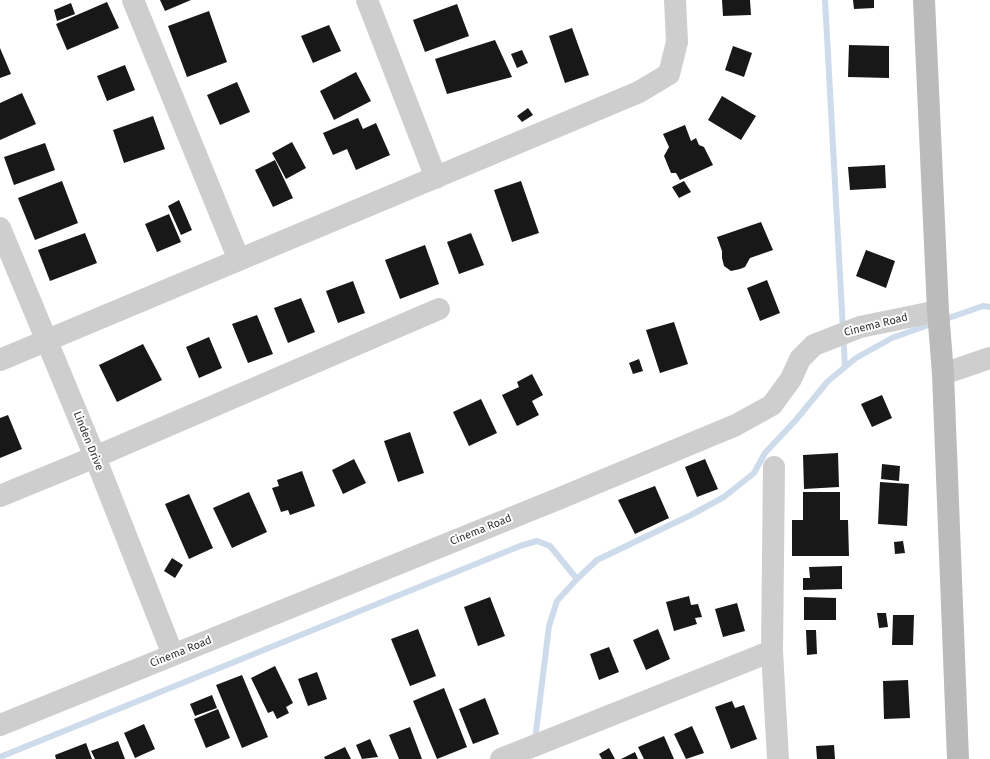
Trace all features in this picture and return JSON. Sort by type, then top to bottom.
[{"type":"main road","points":[[924,0],[938,311],[943,374],[958,759]]},
{"type":"street","points":[[133,0],[239,260]]},
{"type":"street","points":[[366,0],[436,178]]},
{"type":"street","points":[[0,360],[639,92],[669,74],[677,42],[675,0]]},
{"type":"street","name":"Linden Drive","points":[[0,228],[95,457],[173,655]]},
{"type":"street","points":[[0,496],[95,457],[439,309]]},
{"type":"street","name":"Cinema Road","points":[[0,726],[736,425],[772,405],[791,379],[800,359],[814,346],[860,327],[938,311]]},
{"type":"street","points":[[943,374],[990,358]]},
{"type":"street","points":[[774,467],[772,651],[778,759]]},
{"type":"street","points":[[508,756],[772,651]]},
{"type":"building","points":[[160,0],[191,0],[165,11]]},
{"type":"building","points":[[722,0],[750,0],[751,15],[723,16]]},
{"type":"building","points":[[853,0],[874,0],[874,8],[854,9]]},
{"type":"building","points":[[107,2],[119,28],[67,50],[56,24]]},
{"type":"building","points":[[71,3],[75,14],[57,21],[54,10]]},
{"type":"building","points":[[457,4],[469,36],[425,52],[413,20]]},
{"type":"building","points":[[209,11],[227,62],[187,77],[168,26]]},
{"type":"building","points":[[329,25],[341,51],[313,63],[301,36]]},
{"type":"building","points":[[572,28],[589,75],[565,83],[549,36]]},
{"type":"building","points":[[495,40],[512,77],[447,94],[435,59]]},
{"type":"building","points":[[849,45],[889,46],[889,78],[848,77]]},
{"type":"building","points":[[733,46],[752,53],[744,77],[725,70]]},
{"type":"building","points":[[0,48],[11,74],[0,78]]},
{"type":"building","points":[[522,50],[528,63],[517,68],[511,54]]},
{"type":"building","points":[[125,65],[135,90],[107,101],[97,76]]},
{"type":"building","points":[[356,72],[371,101],[334,120],[320,91]]},
{"type":"building","points":[[237,82],[250,112],[220,125],[207,95]]},
{"type":"building","points":[[22,93],[36,124],[0,140],[0,103]]},
{"type":"building","points":[[722,96],[756,116],[741,140],[708,120]]},
{"type":"building","points":[[528,108],[533,115],[522,122],[517,116]]},
{"type":"building","points":[[153,116],[165,149],[124,163],[113,130]]},
{"type":"building","points":[[358,118],[363,129],[376,123],[390,155],[356,170],[347,149],[333,155],[323,133]]},
{"type":"building","points":[[685,125],[691,141],[696,138],[699,145],[704,147],[713,165],[680,180],[676,173],[671,173],[664,156],[669,147],[663,134]]},
{"type":"building","points":[[292,142],[306,168],[286,179],[272,153]]},
{"type":"building","points":[[45,143],[55,170],[14,185],[4,157]]},
{"type":"building","points":[[275,160],[293,198],[273,207],[255,170]]},
{"type":"building","points":[[885,165],[886,188],[850,190],[848,167]]},
{"type":"building","points":[[62,181],[78,223],[35,240],[18,198]]},
{"type":"building","points":[[521,181],[539,233],[512,242],[494,190]]},
{"type":"building","points":[[684,181],[691,192],[679,198],[672,187]]},
{"type":"building","points":[[179,200],[192,230],[181,235],[168,206]]},
{"type":"building","points":[[169,214],[181,242],[157,252],[145,224]]},
{"type":"building","points":[[761,222],[773,250],[750,258],[745,267],[740,269],[731,271],[724,266],[722,251],[717,237]]},
{"type":"building","points":[[85,233],[97,263],[50,281],[38,250]]},
{"type":"building","points":[[471,233],[484,265],[459,274],[447,242]]},
{"type":"building","points":[[425,245],[439,284],[400,299],[385,260]]},
{"type":"building","points":[[866,250],[895,261],[886,288],[856,276]]},
{"type":"building","points":[[767,280],[780,313],[760,321],[747,288]]},
{"type":"building","points":[[353,281],[365,313],[338,323],[326,291]]},
{"type":"building","points":[[301,298],[315,332],[288,343],[274,308]]},
{"type":"building","points":[[257,315],[273,354],[248,363],[232,324]]},
{"type":"building","points":[[674,322],[688,364],[660,373],[646,330]]},
{"type":"building","points":[[209,337],[222,368],[199,378],[186,347]]},
{"type":"building","points":[[143,344],[162,380],[117,402],[99,365]]},
{"type":"building","points":[[639,359],[643,371],[633,374],[629,363]]},
{"type":"building","points":[[532,374],[543,395],[532,401],[539,415],[517,426],[502,395],[519,387],[517,382]]},
{"type":"building","points":[[882,395],[892,418],[872,427],[861,404]]},
{"type":"building","points":[[481,399],[497,433],[469,446],[453,412]]},
{"type":"building","points":[[8,415],[22,449],[0,458],[0,418]]},
{"type":"building","points":[[410,432],[424,473],[398,482],[384,441]]},
{"type":"building","points":[[838,453],[839,487],[804,489],[803,455]]},
{"type":"building","points":[[354,459],[366,483],[343,494],[332,470]]},
{"type":"building","points":[[705,459],[718,489],[697,497],[685,467]]},
{"type":"building","points":[[882,464],[900,466],[899,481],[881,479]]},
{"type":"building","points":[[302,471],[315,506],[290,515],[288,510],[281,512],[272,488],[279,486],[277,480]]},
{"type":"building","points":[[880,482],[909,484],[907,526],[878,524]]},
{"type":"building","points":[[655,486],[669,518],[635,534],[618,500]]},
{"type":"building","points":[[249,492],[267,532],[232,548],[213,508]]},
{"type":"building","points":[[803,492],[840,492],[840,520],[848,520],[849,556],[792,556],[792,520],[803,520]]},
{"type":"building","points":[[189,494],[213,548],[189,559],[165,504]]},
{"type":"building","points":[[903,541],[905,553],[895,554],[894,542]]},
{"type":"building","points":[[172,558],[183,565],[175,578],[164,571]]},
{"type":"building","points":[[842,566],[842,589],[803,590],[803,578],[810,578],[809,567]]},
{"type":"building","points":[[689,596],[691,605],[698,604],[702,617],[695,618],[697,624],[674,631],[666,602]]},
{"type":"building","points":[[490,597],[505,636],[478,646],[464,607]]},
{"type":"building","points":[[804,597],[836,598],[836,620],[804,620]]},
{"type":"building","points":[[737,603],[745,631],[723,637],[715,609]]},
{"type":"building","points":[[877,613],[886,613],[888,627],[879,628]]},
{"type":"building","points":[[893,615],[914,615],[913,645],[892,645]]},
{"type":"building","points":[[418,629],[436,676],[410,686],[391,639]]},
{"type":"building","points":[[658,629],[670,659],[646,670],[633,640]]},
{"type":"building","points":[[806,630],[816,630],[817,654],[807,655]]},
{"type":"building","points":[[609,647],[619,672],[599,680],[590,654]]},
{"type":"building","points":[[275,666],[293,703],[286,707],[289,713],[277,719],[273,711],[268,713],[251,678]]},
{"type":"building","points":[[317,672],[327,699],[308,706],[298,679]]},
{"type":"building","points":[[242,675],[268,737],[242,748],[216,685]]},
{"type":"building","points":[[908,680],[910,718],[884,719],[883,681]]},
{"type":"building","points":[[444,688],[467,747],[437,759],[413,701]]},
{"type":"building","points":[[212,695],[217,708],[195,716],[190,704]]},
{"type":"building","points":[[485,698],[499,734],[473,744],[459,709]]},
{"type":"building","points":[[732,701],[735,708],[744,705],[757,739],[731,749],[715,707]]},
{"type":"building","points":[[218,709],[230,738],[206,748],[194,719]]},
{"type":"building","points":[[144,724],[155,749],[135,758],[124,733]]},
{"type":"building","points":[[692,726],[704,753],[686,759],[674,734]]},
{"type":"building","points":[[410,727],[422,759],[399,759],[389,735]]},
{"type":"building","points":[[664,736],[674,759],[644,759],[638,747]]},
{"type":"building","points":[[370,739],[378,757],[362,759],[356,745]]},
{"type":"building","points":[[118,741],[125,759],[95,759],[91,751]]},
{"type":"building","points":[[86,743],[92,759],[56,759],[55,755]]},
{"type":"building","points":[[834,745],[835,759],[817,759],[816,746]]},
{"type":"building","points":[[345,747],[351,759],[325,759],[324,757]]},
{"type":"building","points":[[609,748],[615,759],[602,759],[599,754]]},
{"type":"building","points":[[635,752],[638,759],[621,759]]},
{"type":"waterway","points":[[825,0],[845,367]]},
{"type":"waterway","points":[[943,320],[983,306],[990,307]]},
{"type":"waterway","points":[[535,740],[549,626],[557,601],[577,579],[597,560],[691,515],[724,497],[754,473],[765,453],[795,421],[828,381],[856,358],[892,338],[934,323]]},
{"type":"waterway","points":[[0,757],[520,546],[537,541],[550,546],[577,579]]}]
